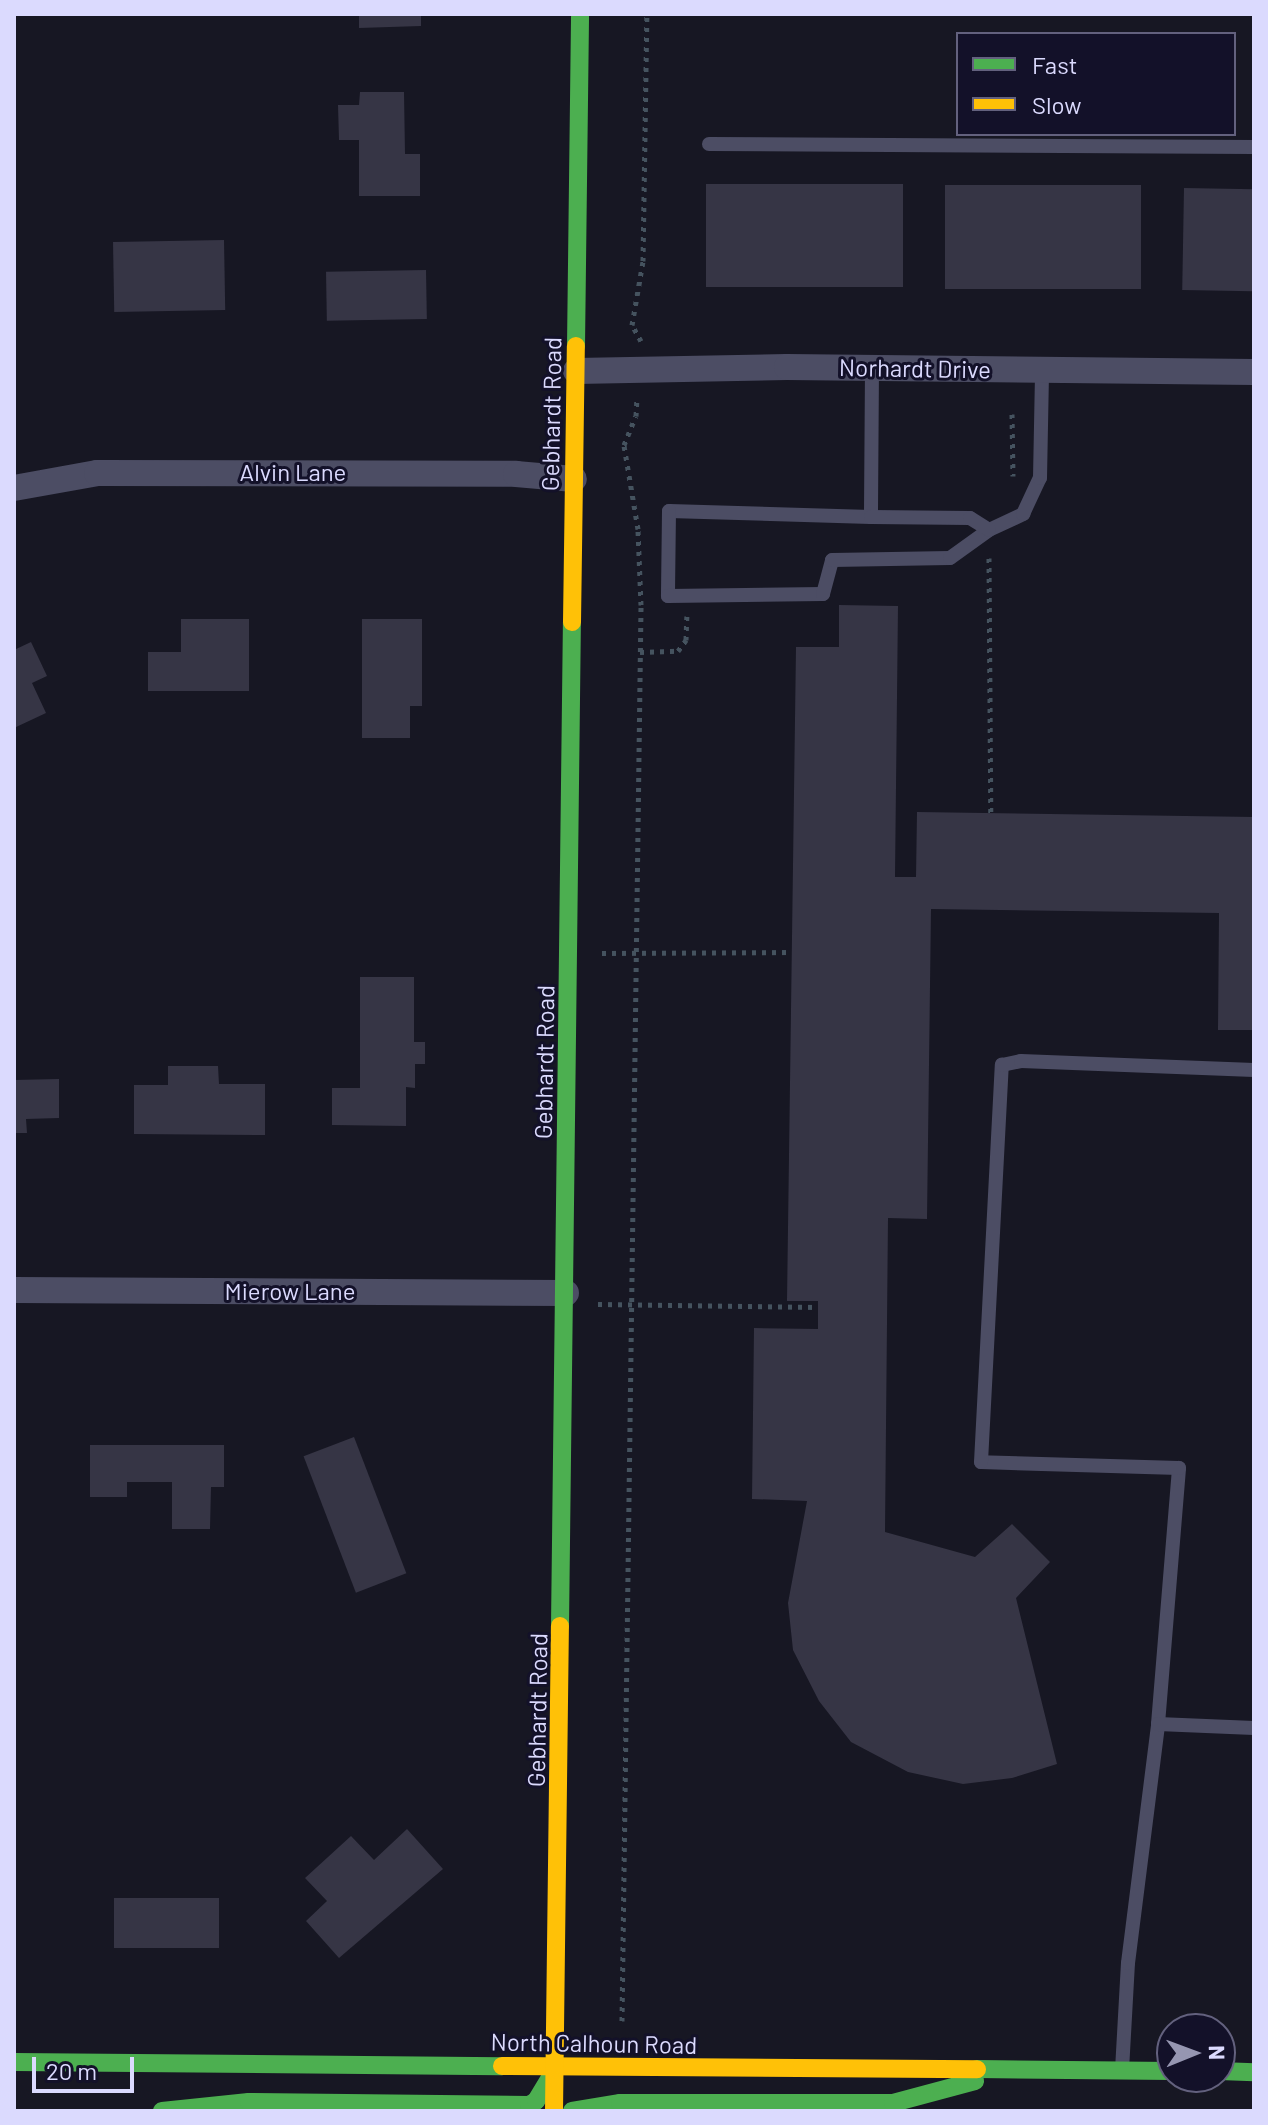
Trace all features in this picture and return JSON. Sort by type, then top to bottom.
[{"type":"street","name":"Gebhardt Road","points":[[554,2111],[580,14]]},
{"type":"street","name":"Norhardt Drive","points":[[576,371],[872,368],[1254,372]]},
{"type":"street","name":"Alvin Lane","points":[[14,488],[97,473],[516,474],[574,479]]},
{"type":"street","name":"Mierow Lane","points":[[14,1290],[566,1298]]},
{"type":"street","name":"North Calhoun Road","points":[[14,2062],[373,2062],[556,2068],[1156,2071]]},
{"type":"street","points":[[162,2111],[249,2102],[529,2105],[536,2101],[556,2068]]},
{"type":"street","points":[[572,2111],[620,2103],[893,2103],[1012,2070]]},
{"type":"lane","points":[[709,144],[1254,147]]},
{"type":"lane","points":[[871,517],[872,368]]},
{"type":"lane","points":[[989,530],[970,518],[669,511],[668,596],[823,594],[832,560],[950,558],[989,530],[1023,514],[1040,478],[1042,370]]},
{"type":"lane","points":[[1122,2071],[1128,1963],[1158,1724],[1179,1468],[981,1462],[1002,1065],[1021,1061],[1254,1070]]},
{"type":"lane","points":[[1158,1724],[1254,1728]]},
{"type":"path","points":[[622,2021],[640,652],[640,550],[624,445],[636,416],[641,340],[632,325],[643,261],[647,14]]},
{"type":"path","points":[[1012,414],[1013,482]]},
{"type":"path","points":[[989,530],[991,813]]},
{"type":"path","points":[[640,652],[678,651],[686,640],[688,596]]},
{"type":"path","points":[[569,953],[792,952]]},
{"type":"path","points":[[566,1298],[632,1305],[818,1307]]},
{"type":"building","points":[[359,14],[421,14],[421,26],[359,28]]},
{"type":"building","points":[[360,92],[404,92],[405,154],[420,154],[420,196],[359,196],[359,140],[339,140],[338,105],[359,105]]},
{"type":"building","points":[[706,184],[903,184],[903,287],[706,287]]},
{"type":"building","points":[[945,185],[1141,185],[1141,289],[945,289]]},
{"type":"building","points":[[1184,188],[1254,189],[1252,291],[1182,290]]},
{"type":"building","points":[[224,240],[225,310],[114,312],[113,242]]},
{"type":"building","points":[[426,270],[427,319],[327,321],[326,272]]},
{"type":"building","points":[[839,605],[898,606],[895,877],[916,877],[917,812],[1254,817],[1254,1030],[1218,1030],[1219,913],[931,909],[927,1219],[888,1218],[885,1532],[975,1557],[1012,1524],[1050,1562],[1016,1598],[1057,1764],[1012,1778],[963,1784],[908,1772],[851,1742],[819,1701],[793,1650],[788,1603],[807,1501],[752,1499],[754,1328],[818,1329],[818,1301],[787,1301],[796,647],[839,647]]},
{"type":"building","points":[[181,619],[249,619],[249,691],[148,691],[148,652],[181,652]]},
{"type":"building","points":[[362,619],[422,619],[422,706],[410,706],[410,738],[362,738]]},
{"type":"building","points":[[31,642],[47,676],[32,683],[46,713],[14,728],[14,650]]},
{"type":"building","points":[[360,977],[414,977],[414,1042],[425,1042],[425,1064],[415,1064],[415,1088],[406,1087],[406,1126],[332,1125],[332,1088],[360,1088]]},
{"type":"building","points":[[168,1066],[218,1066],[219,1084],[265,1084],[265,1135],[134,1134],[134,1085],[168,1085]]},
{"type":"building","points":[[59,1079],[59,1118],[26,1119],[27,1133],[14,1133],[14,1080]]},
{"type":"building","points":[[354,1437],[406,1573],[356,1593],[304,1456]]},
{"type":"building","points":[[90,1445],[224,1445],[224,1487],[211,1487],[210,1529],[172,1529],[172,1482],[127,1482],[127,1497],[90,1497]]},
{"type":"building","points":[[407,1829],[443,1869],[339,1958],[306,1921],[327,1901],[305,1878],[351,1836],[374,1860]]},
{"type":"building","points":[[114,1898],[219,1898],[219,1948],[114,1948]]},
{"type":"traffic: fast","points":[[576,346],[580,14]]},
{"type":"traffic: fast","points":[[560,1626],[572,622]]},
{"type":"traffic: fast","points":[[14,2062],[502,2066]]},
{"type":"traffic: fast","points":[[162,2111],[249,2102],[529,2105],[536,2101],[556,2068]]},
{"type":"traffic: fast","points":[[977,2069],[1156,2071]]},
{"type":"traffic: fast","points":[[1236,2071],[1254,2072]]},
{"type":"traffic: fast","points":[[572,2111],[620,2103],[893,2103],[975,2081]]},
{"type":"traffic: slow","points":[[572,622],[576,346]]},
{"type":"traffic: slow","points":[[554,2111],[560,1626]]},
{"type":"traffic: slow","points":[[502,2066],[977,2069]]}]
